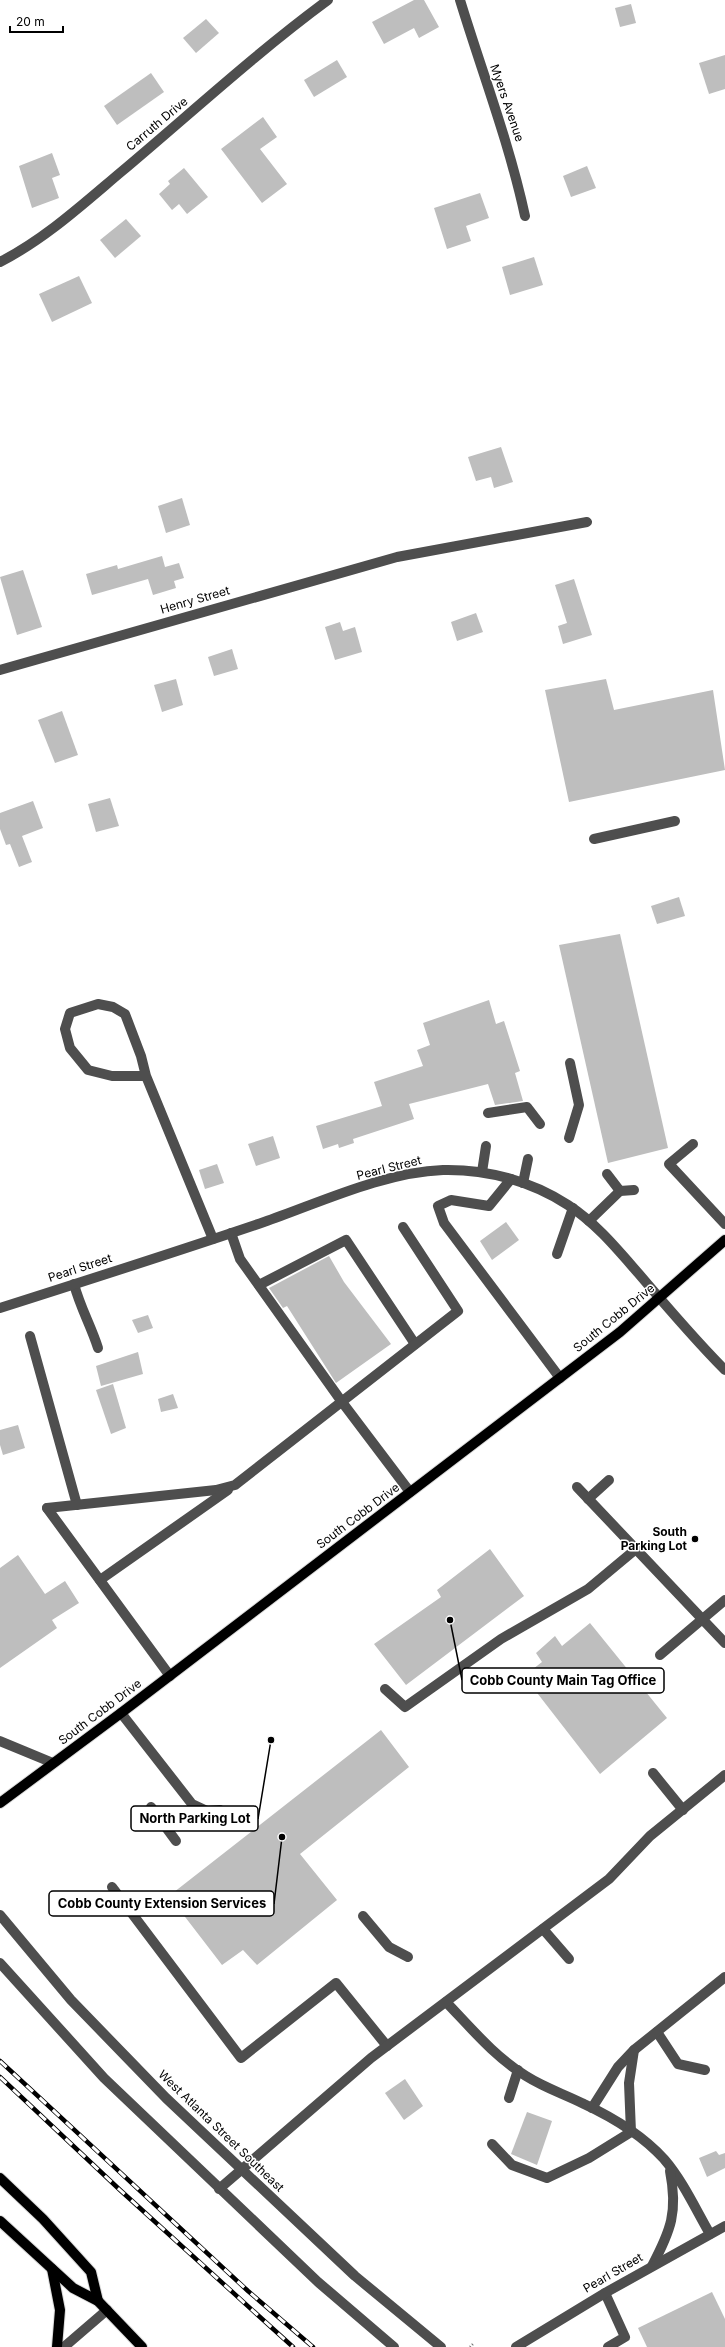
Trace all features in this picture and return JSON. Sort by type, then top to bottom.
[{"type":"main road","name":"South Cobb Drive","points":[[0,1803],[170,1676],[560,1378],[660,1298],[725,1240]]},
{"type":"main road","points":[[0,2178],[43,2219],[90,2272],[98,2301]]},
{"type":"main road","points":[[0,2221],[73,2288],[98,2301],[142,2347]]},
{"type":"main road","points":[[52,2269],[60,2310],[57,2347]]},
{"type":"street","name":"Carruth Drive","points":[[0,262],[33,243],[71,214],[262,51],[328,0]]},
{"type":"street","name":"Myers Avenue","points":[[460,0],[484,79],[503,129],[525,216]]},
{"type":"street","name":"Henry Street","points":[[0,670],[398,557],[587,522]]},
{"type":"street","points":[[594,839],[675,821]]},
{"type":"street","points":[[146,1076],[112,1076],[88,1070],[70,1048],[65,1029],[70,1013],[98,1004],[113,1007],[125,1014],[141,1056],[146,1076],[213,1239]]},
{"type":"street","points":[[569,1138],[579,1105],[570,1063]]},
{"type":"street","points":[[488,1113],[527,1108],[540,1124]]},
{"type":"street","points":[[693,1144],[669,1164],[725,1224]]},
{"type":"street","points":[[482,1172],[486,1146]]},
{"type":"street","points":[[523,1183],[528,1159]]},
{"type":"street","name":"Pearl Street","points":[[0,1308],[232,1233],[391,1179],[442,1170],[482,1172],[523,1183],[556,1198],[573,1208],[589,1221],[725,1370]]},
{"type":"street","points":[[607,1174],[620,1192]]},
{"type":"street","points":[[511,1179],[488,1206],[451,1200],[438,1206],[444,1223],[560,1378]]},
{"type":"street","points":[[589,1221],[620,1192],[634,1190]]},
{"type":"street","points":[[557,1254],[573,1208]]},
{"type":"street","points":[[100,1580],[235,1485],[458,1311],[403,1227]]},
{"type":"street","points":[[232,1233],[240,1259],[342,1402],[410,1492]]},
{"type":"street","points":[[259,1285],[346,1240],[416,1344]]},
{"type":"street","points":[[74,1284],[80,1308],[89,1323],[98,1348]]},
{"type":"street","points":[[30,1336],[77,1505]]},
{"type":"street","points":[[588,1499],[609,1480]]},
{"type":"street","points":[[170,1676],[47,1508],[216,1490],[235,1485]]},
{"type":"street","points":[[577,1487],[725,1643]]},
{"type":"street","points":[[385,1689],[405,1707],[501,1639],[588,1589],[636,1549]]},
{"type":"street","points":[[660,1655],[725,1600]]},
{"type":"street","points":[[121,1713],[196,1807],[212,1811],[220,1810]]},
{"type":"street","points":[[0,1741],[53,1763]]},
{"type":"street","points":[[653,1774],[683,1810]]},
{"type":"street","points":[[219,2189],[387,2046],[609,1879],[650,1836],[725,1775]]},
{"type":"street","points":[[151,1807],[176,1841]]},
{"type":"street","points":[[112,1887],[241,2058],[336,1983],[387,2046]]},
{"type":"street","points":[[363,1916],[389,1947],[408,1957]]},
{"type":"street","name":"West Atlanta Street Southeast","points":[[2,1918],[48,1974],[100,2031],[166,2098],[355,2276],[441,2347]]},
{"type":"street","points":[[543,1929],[569,1960]]},
{"type":"street","points":[[0,1963],[88,2061],[219,2189],[318,2282],[394,2347]]},
{"type":"street","points":[[592,2108],[618,2067],[634,2050],[725,1977]]},
{"type":"street","points":[[446,2002],[501,2058],[549,2090],[592,2108],[630,2132],[664,2159],[710,2234]]},
{"type":"street","points":[[657,2032],[678,2064],[705,2070]]},
{"type":"street","points":[[630,2132],[629,2083],[634,2050]]},
{"type":"street","points":[[509,2098],[518,2070]]},
{"type":"street","points":[[492,2144],[512,2165],[547,2178],[589,2158],[630,2132]]},
{"type":"street","points":[[652,2266],[672,2224],[675,2194],[670,2168]]},
{"type":"street","name":"Pearl Street","points":[[516,2347],[605,2293],[725,2226]]},
{"type":"street","points":[[605,2293],[625,2338],[608,2347]]},
{"type":"street","points":[[64,2347],[107,2310]]},
{"type":"building","points":[[414,0],[424,0],[439,27],[419,38],[414,28],[384,44],[372,22]]},
{"type":"building","points":[[631,4],[636,23],[620,27],[615,8]]},
{"type":"building","points":[[206,19],[219,33],[196,53],[183,38]]},
{"type":"building","points":[[725,55],[725,89],[709,94],[699,63]]},
{"type":"building","points":[[337,60],[347,77],[314,97],[304,80]]},
{"type":"building","points":[[151,73],[164,92],[117,125],[104,106]]},
{"type":"building","points":[[263,117],[277,137],[260,149],[287,184],[262,203],[221,149]]},
{"type":"building","points":[[52,153],[60,175],[52,178],[59,198],[32,208],[19,166]]},
{"type":"building","points":[[587,166],[596,188],[571,197],[563,176]]},
{"type":"building","points":[[184,168],[208,197],[187,214],[179,204],[172,210],[159,194],[170,184],[168,181]]},
{"type":"building","points":[[480,193],[489,218],[466,226],[471,241],[447,249],[434,208]]},
{"type":"building","points":[[126,219],[141,236],[115,258],[100,240]]},
{"type":"building","points":[[534,257],[543,285],[510,295],[502,267]]},
{"type":"building","points":[[79,276],[92,303],[52,322],[39,294]]},
{"type":"building","points":[[501,447],[513,482],[494,488],[491,477],[476,481],[468,457]]},
{"type":"building","points":[[182,498],[190,525],[166,533],[158,506]]},
{"type":"building","points":[[162,556],[165,567],[179,563],[184,578],[174,581],[176,588],[153,595],[148,579],[92,595],[86,574],[117,565],[118,569]]},
{"type":"building","points":[[23,570],[42,627],[17,635],[0,577]]},
{"type":"building","points":[[574,579],[592,635],[563,644],[558,626],[567,623],[555,585]]},
{"type":"building","points":[[476,613],[483,632],[457,641],[451,622]]},
{"type":"building","points":[[340,622],[343,631],[355,627],[362,652],[335,660],[325,627]]},
{"type":"building","points":[[232,649],[238,669],[214,676],[208,657]]},
{"type":"building","points":[[176,679],[183,705],[162,712],[154,685]]},
{"type":"building","points":[[606,679],[614,710],[713,690],[725,770],[569,802],[545,690]]},
{"type":"building","points":[[62,711],[78,755],[55,763],[38,720]]},
{"type":"building","points":[[110,798],[119,826],[96,832],[88,804]]},
{"type":"building","points":[[33,801],[43,828],[22,836],[32,862],[19,867],[10,844],[6,845],[0,829],[0,813]]},
{"type":"building","points":[[679,897],[685,916],[657,924],[651,906]]},
{"type":"building","points":[[620,934],[668,1148],[608,1163],[559,945]]},
{"type":"building","points":[[489,1000],[496,1024],[504,1021],[520,1071],[515,1073],[523,1101],[495,1105],[488,1084],[409,1104],[414,1119],[353,1139],[354,1143],[339,1148],[338,1144],[323,1149],[316,1126],[382,1106],[374,1082],[423,1066],[417,1050],[430,1045],[423,1023]]},
{"type":"building","points":[[273,1136],[280,1158],[256,1166],[248,1144]]},
{"type":"building","points":[[217,1164],[224,1183],[205,1189],[199,1170]]},
{"type":"building","points":[[506,1222],[519,1240],[492,1260],[480,1241]]},
{"type":"building","points":[[329,1256],[344,1282],[391,1344],[336,1383],[287,1306],[283,1308],[269,1288]]},
{"type":"building","points":[[148,1315],[153,1328],[138,1333],[132,1320]]},
{"type":"building","points":[[138,1352],[143,1374],[101,1386],[96,1366]]},
{"type":"building","points":[[113,1384],[126,1428],[111,1434],[96,1390]]},
{"type":"building","points":[[173,1394],[178,1408],[161,1412],[158,1399]]},
{"type":"building","points":[[18,1425],[25,1448],[3,1455],[0,1445],[0,1430]]},
{"type":"building","points":[[490,1549],[524,1596],[406,1685],[374,1644],[441,1597],[437,1590]]},
{"type":"building","points":[[18,1555],[45,1594],[65,1581],[79,1603],[52,1620],[57,1628],[0,1668],[0,1568]]},
{"type":"building","points":[[590,1623],[667,1718],[600,1774],[524,1676],[542,1662],[536,1653],[555,1636],[562,1646]]},
{"type":"building","points":[[381,1730],[409,1767],[300,1854],[337,1900],[257,1965],[243,1950],[222,1965],[169,1896]]},
{"type":"building","points":[[405,2079],[423,2106],[404,2120],[385,2093]]},
{"type":"building","points":[[527,2112],[552,2121],[537,2165],[511,2154]]},
{"type":"building","points":[[716,2151],[719,2155],[725,2153],[725,2168],[707,2177],[699,2158]]},
{"type":"building","points":[[712,2292],[725,2319],[725,2347],[647,2347],[638,2328]]},
{"type":"railway","points":[[0,2061],[248,2291],[313,2347]]},
{"type":"railway","points":[[0,2077],[120,2190],[293,2347]]},
{"type":"place","name":"South Parking Lot","points":[[695,1539]]},
{"type":"place","name":"Cobb County Main Tag Office","points":[[450,1620]]},
{"type":"place","name":"North Parking Lot","points":[[271,1740]]},
{"type":"place","name":"Cobb County Extension Services","points":[[282,1837]]}]
